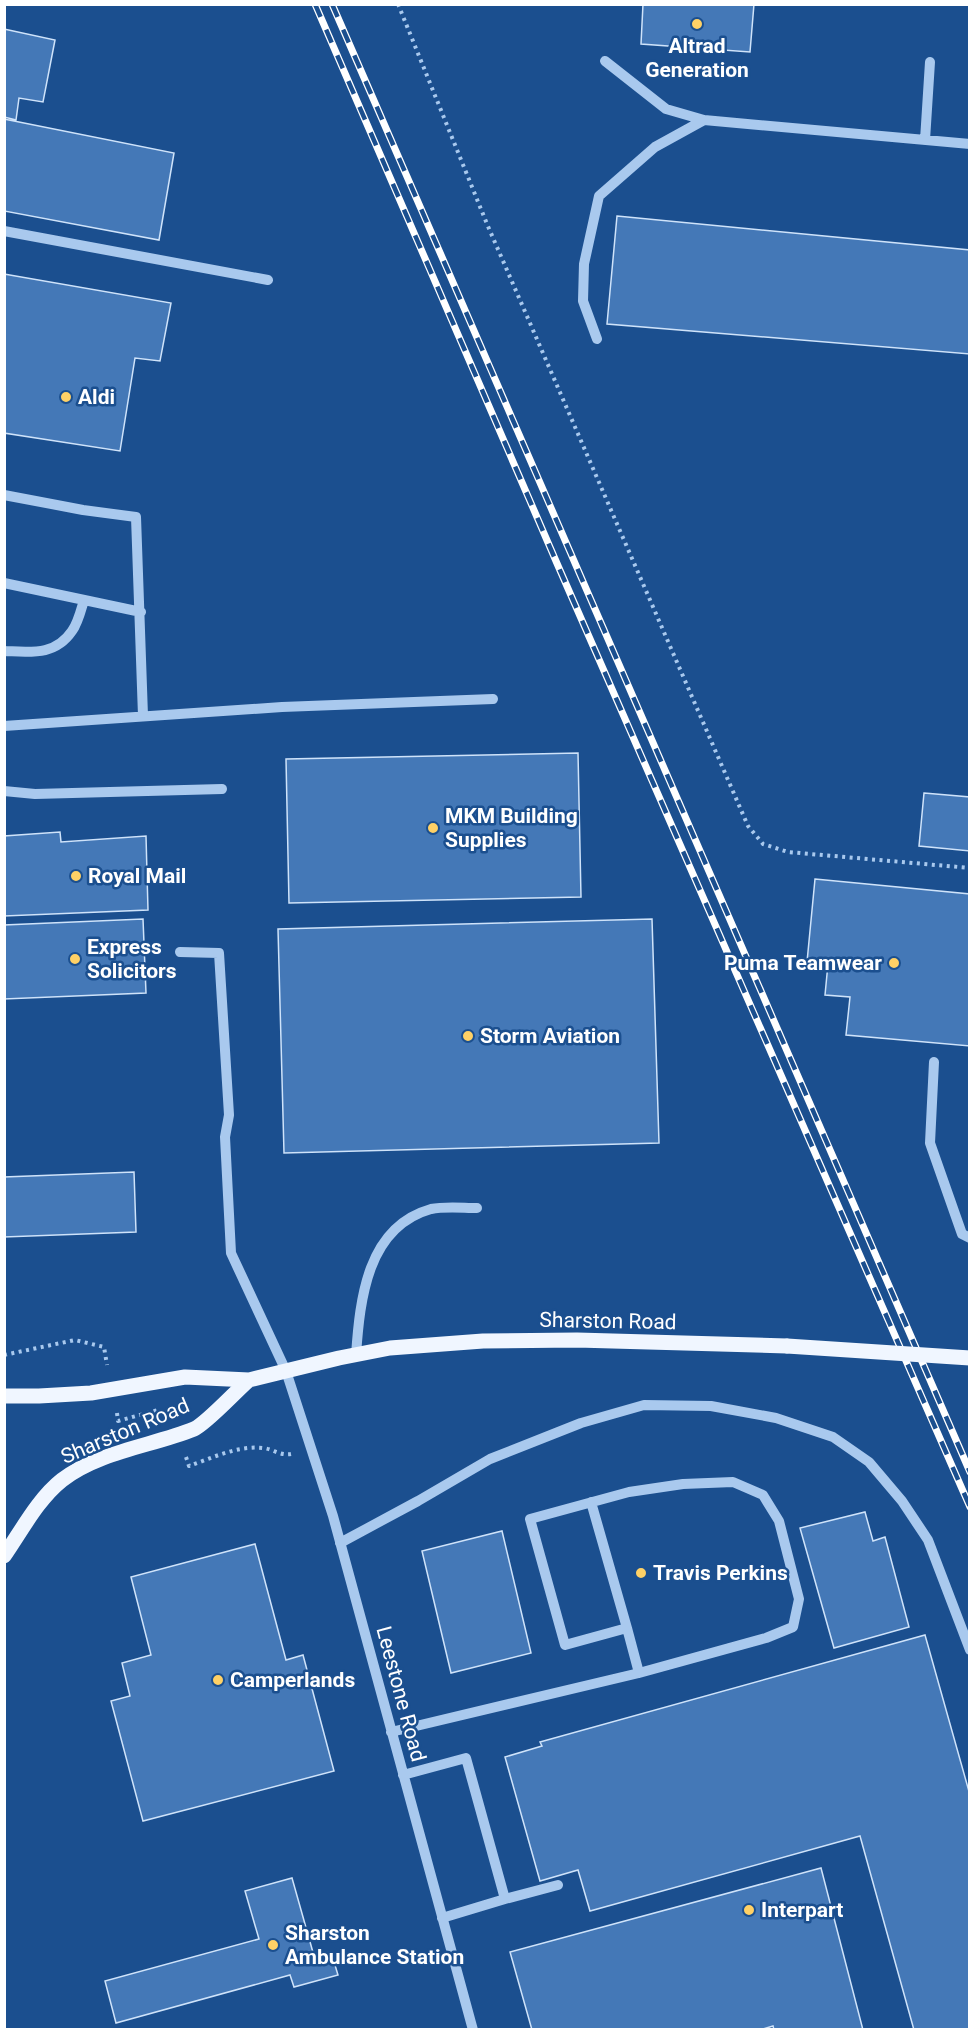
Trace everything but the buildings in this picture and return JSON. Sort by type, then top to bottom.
[{"type":"main road","name":"Sharston Road","points":[[4,1396],[91,1393],[185,1377],[249,1380],[390,1348],[483,1341],[577,1340],[787,1346],[969,1358]]},
{"type":"main road","name":"Sharston Road","points":[[4,1556],[37,1507],[61,1481],[107,1457],[197,1428],[249,1380]]},
{"type":"street","points":[[604,61],[666,109],[704,120],[969,144]]},
{"type":"street","points":[[925,140],[930,62]]},
{"type":"street","points":[[597,339],[583,301],[583,292],[584,264],[599,196],[655,147],[704,120]]},
{"type":"street","points":[[4,231],[268,280]]},
{"type":"street","points":[[4,495],[83,510],[136,517],[143,716]]},
{"type":"street","points":[[4,583],[141,612]]},
{"type":"street","points":[[4,651],[30,652],[52,649],[73,631],[84,600]]},
{"type":"street","points":[[4,726],[282,707],[493,699]]},
{"type":"street","points":[[4,791],[35,794],[222,789]]},
{"type":"street","name":"Leestone Road","points":[[180,952],[219,953],[229,1115],[225,1137],[231,1253],[286,1371],[312,1450],[340,1543],[473,2030]]},
{"type":"street","points":[[934,1062],[930,1143],[962,1234],[969,1238]]},
{"type":"street","points":[[356,1354],[359,1316],[367,1275],[375,1257],[392,1233],[411,1217],[433,1209],[477,1208]]},
{"type":"street","points":[[340,1543],[490,1459],[581,1423],[644,1405],[711,1406],[776,1418],[833,1437],[869,1462],[902,1501],[928,1540],[969,1650]]},
{"type":"street","points":[[392,1732],[639,1673],[766,1638],[793,1627],[800,1599],[779,1521],[763,1496],[733,1482],[682,1484],[629,1492],[531,1519],[565,1645],[627,1628]]},
{"type":"street","points":[[591,1502],[639,1673]]},
{"type":"street","points":[[403,1775],[466,1758],[505,1899]]},
{"type":"street","points":[[442,1918],[558,1885]]},
{"type":"path","points":[[398,4],[487,224],[748,826],[763,844],[788,852],[969,868]]},
{"type":"path","points":[[4,1355],[75,1341],[104,1347]]},
{"type":"path","points":[[189,1466],[239,1449],[264,1448],[284,1456],[312,1450]]},
{"type":"railway","points":[[315,4],[970,1507]]},
{"type":"railway","points":[[332,4],[970,1472]]},
{"type":"place","name":"Altrad Generation","points":[[697,24]]},
{"type":"place","name":"Aldi","points":[[66,397]]},
{"type":"place","name":"MKM Building Supplies","points":[[433,828]]},
{"type":"place","name":"Royal Mail","points":[[76,876]]},
{"type":"place","name":"Express Solicitors","points":[[75,959]]},
{"type":"place","name":"Puma Teamwear","points":[[894,963]]},
{"type":"place","name":"Storm Aviation","points":[[468,1036]]},
{"type":"place","name":"Travis Perkins","points":[[641,1573]]},
{"type":"place","name":"Camperlands","points":[[218,1680]]},
{"type":"place","name":"Interpart","points":[[749,1910]]},
{"type":"place","name":"Sharston Ambulance Station","points":[[273,1945]]}]
